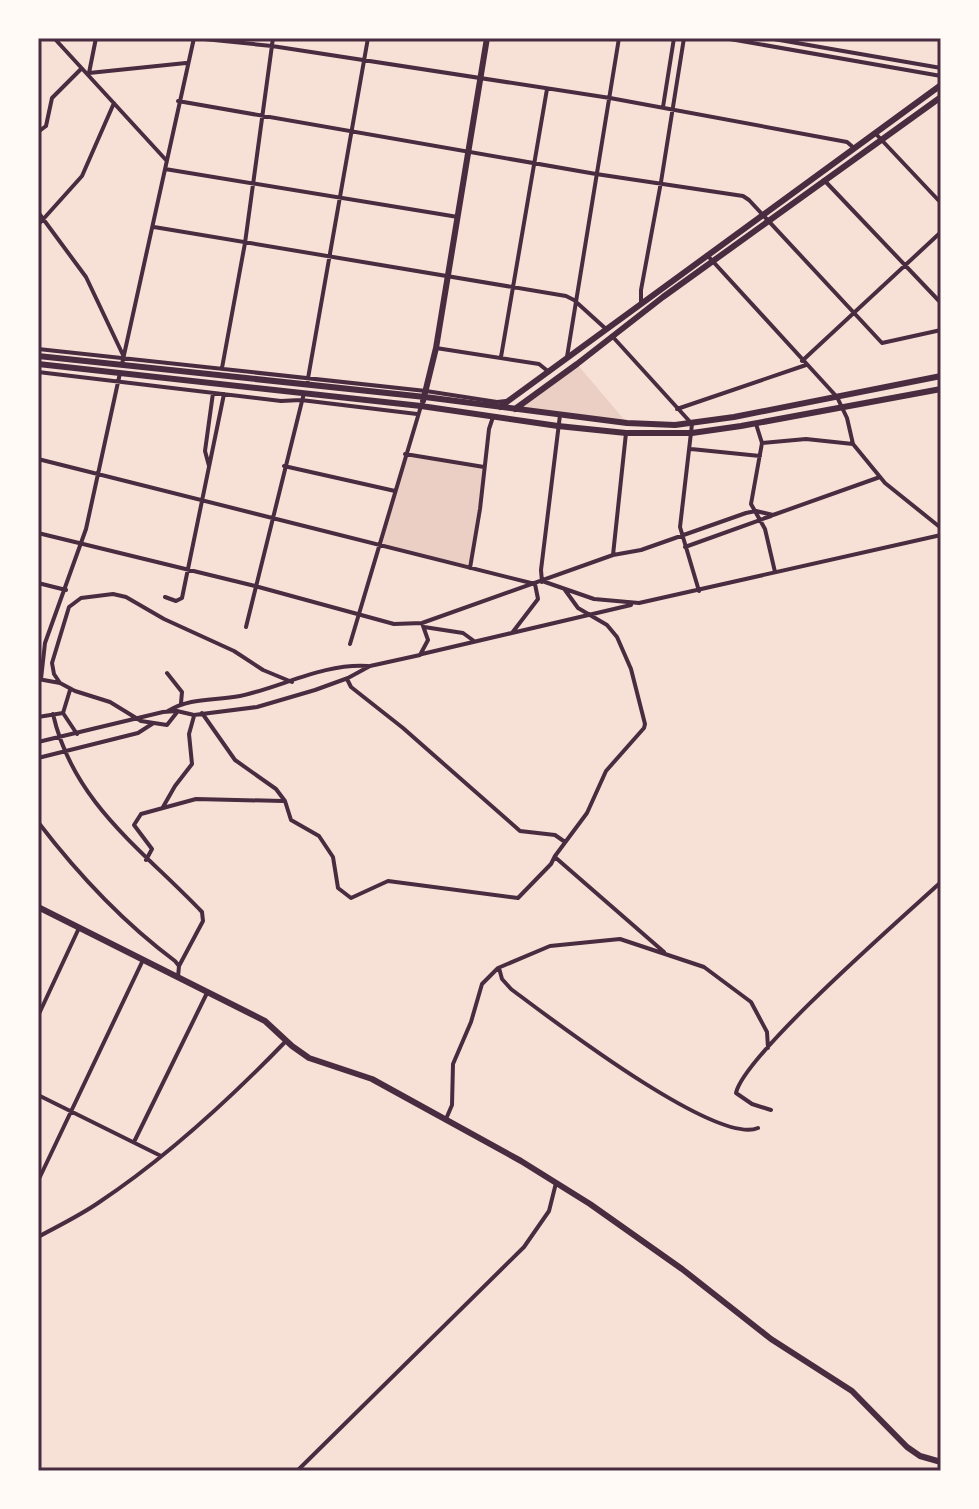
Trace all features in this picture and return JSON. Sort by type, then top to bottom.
[{"type":"street","points":[[54,38],[166,160]]},
{"type":"street","points":[[89,73],[96,38]]},
{"type":"street","points":[[167,673],[182,692],[181,703],[167,725],[137,719],[110,702],[60,683],[40,679],[45,643],[86,529],[194,38],[272,46],[672,108],[825,137],[847,142],[854,148]]},
{"type":"street","points":[[222,369],[245,243],[273,38]]},
{"type":"street","points":[[246,627],[284,466],[308,381],[368,38]]},
{"type":"street","points":[[350,644],[436,348],[487,38]]},
{"type":"street","points":[[567,359],[617,38]]},
{"type":"street","points":[[663,108],[674,38]]},
{"type":"street","points":[[641,305],[684,38]]},
{"type":"street","points":[[724,38],[941,76]]},
{"type":"street","points":[[768,38],[941,68]]},
{"type":"street","points":[[89,73],[187,63]]},
{"type":"street","points":[[38,132],[46,126],[52,98],[81,69]]},
{"type":"street","points":[[507,418],[824,180],[941,85]]},
{"type":"street","points":[[501,357],[547,89]]},
{"type":"street","points":[[470,569],[493,417],[500,407],[854,148],[941,98],[933,91]]},
{"type":"street","points":[[178,101],[469,153],[743,196],[882,343],[941,330]]},
{"type":"street","points":[[38,225],[82,176],[114,103]]},
{"type":"street","points":[[877,136],[941,203]]},
{"type":"street","points":[[165,169],[458,217]]},
{"type":"street","points":[[817,174],[941,303]]},
{"type":"street","points":[[38,212],[86,277],[123,360]]},
{"type":"street","points":[[154,227],[330,255],[574,300],[607,330],[692,424],[680,520],[699,591]]},
{"type":"street","points":[[677,409],[804,363],[941,232]]},
{"type":"street","points":[[707,255],[837,397],[853,444],[880,477],[941,528]]},
{"type":"street","points":[[436,348],[539,364],[549,372]]},
{"type":"street","points":[[38,349],[497,402],[516,396]]},
{"type":"street","points":[[38,356],[222,369],[308,381]]},
{"type":"street","points":[[38,364],[213,393],[281,401],[302,397]]},
{"type":"street","points":[[38,372],[507,418],[626,433],[692,433],[941,389]]},
{"type":"street","points":[[425,394],[627,423],[692,424],[941,376]]},
{"type":"street","points":[[209,468],[205,451],[213,393]]},
{"type":"street","points":[[165,597],[176,601],[182,598],[224,394]]},
{"type":"street","points":[[542,582],[560,415]]},
{"type":"street","points":[[756,424],[762,443],[751,504],[765,529],[775,572]]},
{"type":"street","points":[[613,555],[626,433]]},
{"type":"street","points":[[762,443],[806,439],[853,444]]},
{"type":"street","points":[[690,449],[760,456]]},
{"type":"street","points":[[405,454],[484,467]]},
{"type":"street","points":[[38,459],[535,584]]},
{"type":"street","points":[[284,466],[395,491]]},
{"type":"street","points":[[685,547],[880,477]]},
{"type":"street","points":[[423,625],[613,555],[641,550],[756,511],[773,515]]},
{"type":"street","points":[[38,533],[394,624],[423,625],[463,633],[474,641]]},
{"type":"street","points":[[166,712],[181,703],[238,696],[340,666],[370,666],[941,535]]},
{"type":"street","points":[[542,582],[608,602],[639,603]]},
{"type":"street","points":[[38,583],[66,590]]},
{"type":"street","points":[[512,633],[538,599],[535,584]]},
{"type":"street","points":[[202,713],[235,760],[276,789],[285,801],[291,820],[311,830],[327,846],[333,857],[338,888],[351,898],[355,899],[388,881],[518,898],[545,872],[584,817],[606,771],[645,724],[624,649],[607,625],[578,608],[565,590]]},
{"type":"street","points":[[60,683],[52,663],[69,607],[81,598],[113,594],[126,597],[164,619],[234,651],[263,670],[292,682]]},
{"type":"street","points":[[420,655],[428,640],[423,625]]},
{"type":"street","points":[[38,742],[166,712],[194,715],[257,707],[347,679],[370,666]]},
{"type":"street","points":[[347,679],[362,696],[520,831],[555,835],[565,842]]},
{"type":"street","points":[[70,689],[63,713],[77,734]]},
{"type":"street","points":[[38,717],[63,713]]},
{"type":"street","points":[[53,714],[63,751],[103,813],[146,860],[202,912],[203,921],[179,966],[178,977]]},
{"type":"street","points":[[163,807],[192,764],[189,734],[194,715]]},
{"type":"street","points":[[38,758],[138,733],[152,724]]},
{"type":"street","points":[[146,860],[152,849],[135,828],[134,821],[141,814],[196,799],[285,801]]},
{"type":"street","points":[[38,822],[95,887],[179,966]]},
{"type":"street","points":[[555,856],[669,956]]},
{"type":"street","points":[[771,1110],[752,1104],[736,1093],[739,1082],[768,1048],[941,882]]},
{"type":"street","points":[[38,907],[270,1024],[309,1058],[361,1074],[556,1183],[682,1269],[771,1339],[852,1391],[907,1447],[920,1456],[941,1462]]},
{"type":"street","points":[[38,1016],[79,928]]},
{"type":"street","points":[[446,1119],[452,1105],[456,1053],[471,1022],[479,990],[486,978],[498,968],[550,946],[604,939],[631,941],[707,968],[747,997],[767,1032],[768,1048]]},
{"type":"street","points":[[38,1181],[143,960]]},
{"type":"street","points":[[498,968],[511,989],[588,1046],[700,1116],[750,1131],[758,1128]]},
{"type":"street","points":[[134,1142],[208,992]]},
{"type":"street","points":[[38,1237],[96,1204],[161,1156],[242,1085],[286,1041]]},
{"type":"street","points":[[38,1095],[161,1156]]},
{"type":"street","points":[[297,1471],[524,1247],[549,1211],[556,1183]]},
{"type":"shaded area","points":[[577,364],[627,423],[515,409]]},
{"type":"shaded area","points":[[405,454],[484,467],[470,569],[379,544]]}]
